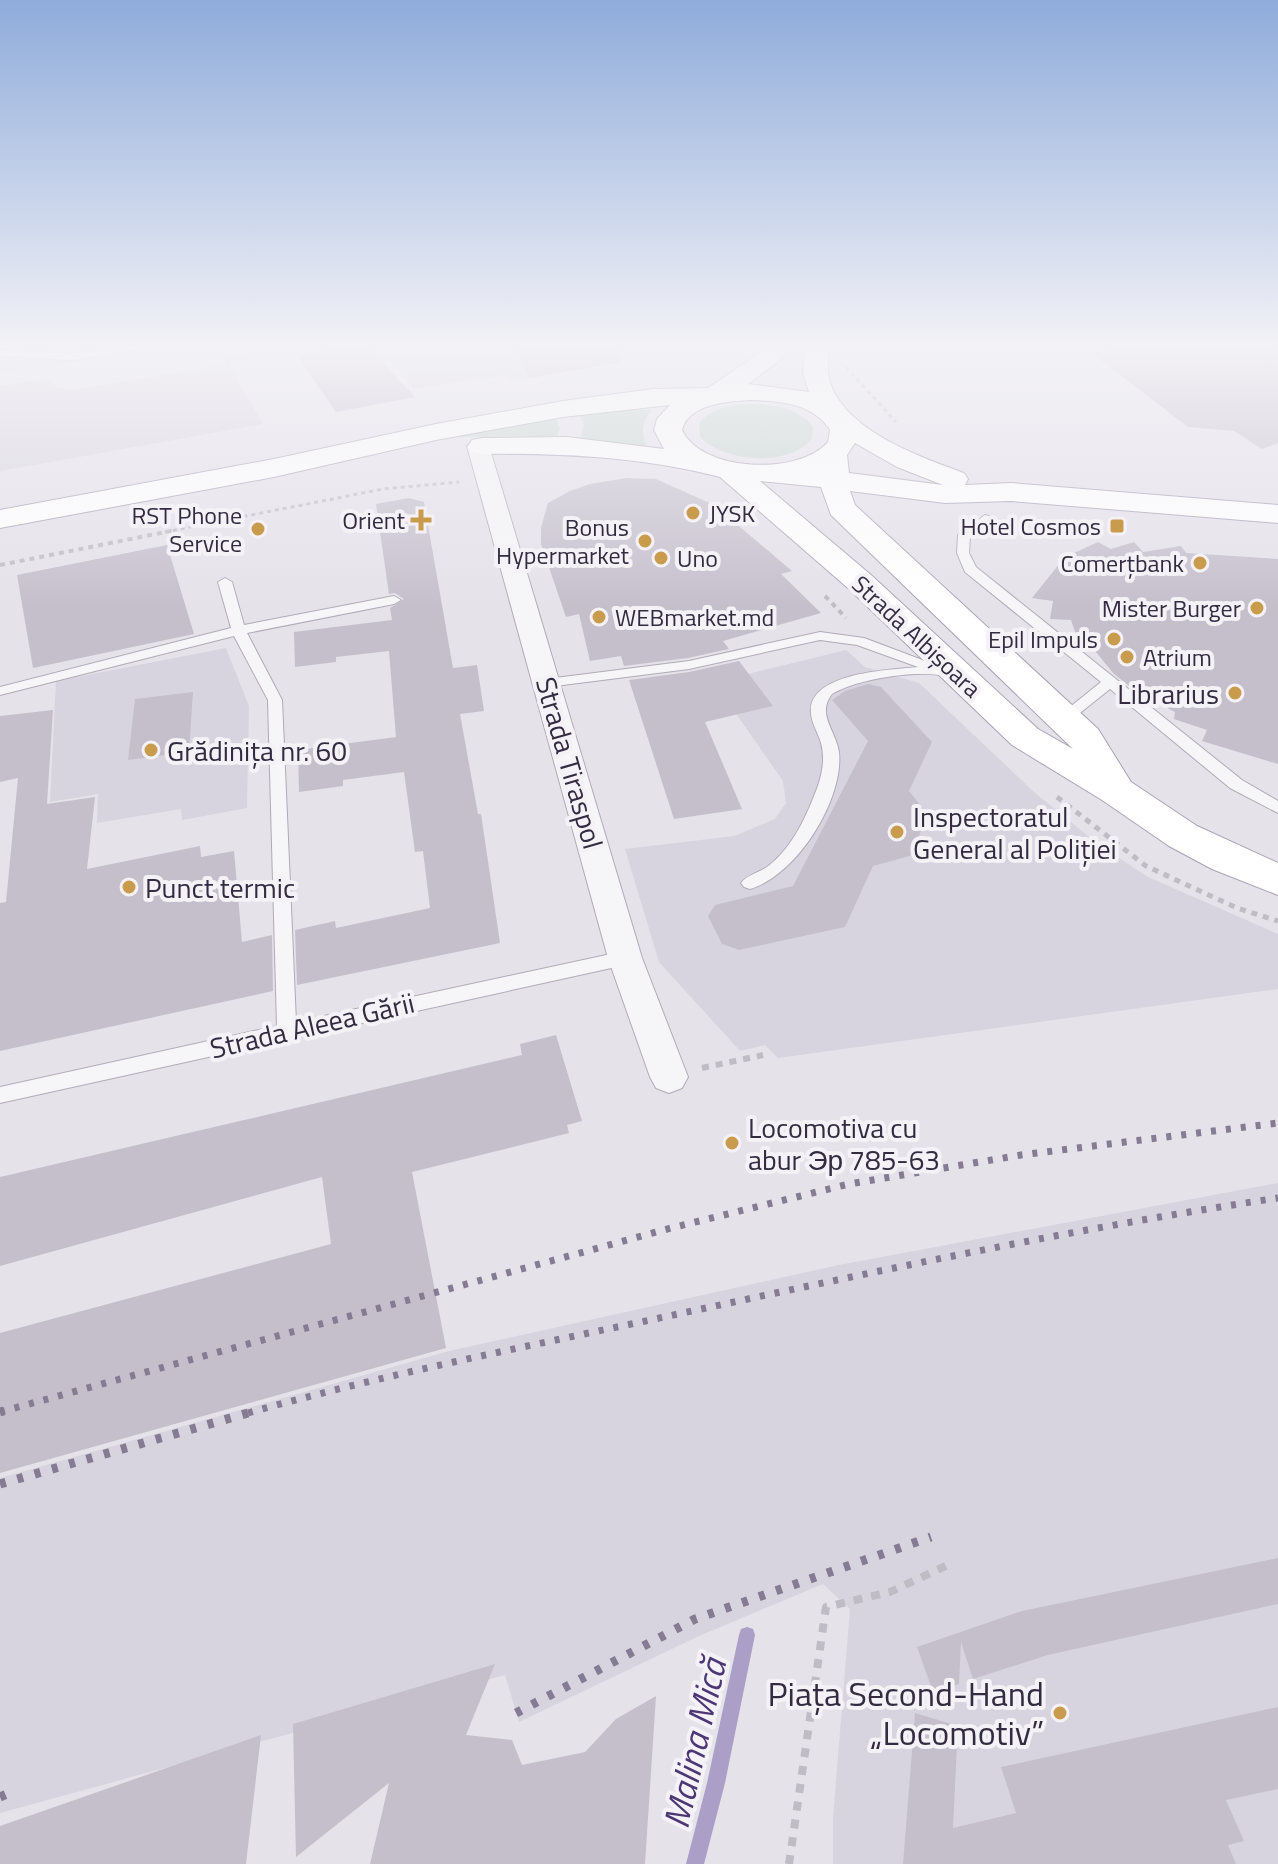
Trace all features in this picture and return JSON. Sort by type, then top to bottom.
[{"type":"main road","points":[[0,519],[274,468],[427,434]]},
{"type":"main road","name":"Strada Albișoara","points":[[671,434],[675,444],[715,465],[860,582],[950,673],[1025,737],[1116,791],[1183,836],[1278,880]]},
{"type":"main road","points":[[835,467],[843,434]]},
{"type":"main road","points":[[862,434],[923,468],[1011,492]]},
{"type":"main road","points":[[274,468],[478,446],[567,445],[767,472],[835,467],[945,494]]},
{"type":"main road","name":"Strada Albișoara","points":[[835,467],[836,494],[842,509],[1085,737],[1116,791]]},
{"type":"main road","points":[[867,533],[886,508],[901,501],[945,494],[1011,492],[1278,514]]},
{"type":"street","name":"Strada Tiraspol","points":[[478,446],[625,958],[669,1077]]},
{"type":"lane","points":[[989,518],[964,535],[963,553],[970,569],[1236,784],[1278,808]]},
{"type":"lane","points":[[225,582],[239,631],[275,700],[287,1031]]},
{"type":"lane","points":[[0,691],[18,684],[239,631],[394,600]]},
{"type":"lane","points":[[547,683],[689,665],[820,636],[859,641],[950,673]]},
{"type":"lane","points":[[750,883],[776,870],[792,852],[823,794],[831,767],[831,750],[818,721],[818,707],[824,694],[846,682],[950,673]]},
{"type":"lane","points":[[1065,718],[1110,682]]},
{"type":"lane","name":"Strada Aleea Gării","points":[[0,1095],[625,958]]},
{"type":"path","points":[[0,565],[383,489],[490,480]]},
{"type":"path","points":[[708,1066],[763,1055]]},
{"type":"path","points":[[789,1864],[826,1607],[890,1592],[954,1562]]},
{"type":"shaded area","points":[[0,434],[207,434],[0,471]]},
{"type":"shaded area","points":[[471,434],[558,434],[557,436],[455,437]]},
{"type":"shaded area","points":[[582,434],[643,434],[646,446],[581,438]]},
{"type":"shaded area","points":[[700,434],[812,434],[802,448],[789,454],[757,458],[725,452]]},
{"type":"shaded area","name":"Grădinița nr. 60","points":[[226,648],[249,706],[247,808],[182,820],[181,809],[97,823],[98,794],[50,802],[56,681]]},
{"type":"shaded area","name":"Inspectoratul General al Poliției","points":[[846,650],[865,667],[919,683],[1034,792],[1098,844],[1148,877],[1278,934],[1278,989],[778,1058],[765,1045],[740,1051],[659,962],[625,849],[734,836],[775,819],[786,803],[783,781],[716,685],[745,712],[772,706],[748,674]]},
{"type":"shaded area","points":[[1278,1183],[1278,1864],[833,1864],[833,1818],[850,1609],[823,1584],[699,1636],[519,1722],[505,1675],[0,1813],[0,1478],[449,1351],[839,1265]]},
{"type":"building","points":[[1239,434],[1278,434],[1278,443],[1262,449]]},
{"type":"building","name":"Uno","points":[[627,478],[656,479],[714,505],[792,571],[781,574],[821,613],[723,641],[729,649],[688,658],[624,666],[621,656],[590,661],[579,614],[566,617],[541,544],[541,528],[548,503],[590,484]]},
{"type":"building","points":[[409,498],[424,502],[453,668],[477,665],[484,711],[460,714],[478,814],[481,814],[500,943],[297,985],[295,930],[335,921],[336,928],[430,908],[423,851],[415,852],[404,772],[343,780],[343,786],[299,792],[298,750],[396,737],[389,651],[336,657],[336,662],[295,667],[294,632],[392,620],[390,608],[404,599],[395,593],[389,594],[376,504]]},
{"type":"building","name":"Atrium","points":[[1098,542],[1111,549],[1134,542],[1143,552],[1181,546],[1186,553],[1278,559],[1278,764],[1202,741],[1207,730],[1174,719],[1175,712],[1135,691],[1113,673],[1092,647],[1080,646],[1071,620],[1050,619],[1053,601],[1032,598],[1060,563]]},
{"type":"building","points":[[167,545],[194,634],[33,668],[17,575]]},
{"type":"building","points":[[739,661],[773,706],[705,722],[742,809],[674,819],[629,680]]},
{"type":"building","points":[[868,684],[881,687],[932,742],[909,791],[928,815],[910,856],[873,866],[845,927],[739,950],[722,944],[708,916],[715,905],[793,886],[868,741],[832,700],[845,691]]},
{"type":"building","points":[[193,692],[189,752],[128,760],[135,699]]},
{"type":"building","points":[[53,710],[47,804],[95,797],[87,869],[200,846],[201,857],[234,851],[242,942],[272,935],[273,991],[0,1051],[0,903],[6,902],[18,778],[0,782],[0,716]]},
{"type":"building","points":[[556,1035],[582,1121],[567,1125],[569,1133],[412,1172],[446,1348],[0,1473],[0,1333],[331,1244],[322,1177],[0,1266],[0,1177],[522,1055],[520,1044]]},
{"type":"building","points":[[1278,1558],[1278,1604],[1048,1655],[973,1679],[961,1642],[959,1684],[933,1692],[917,1647],[1022,1611]]},
{"type":"building","points":[[495,1664],[466,1735],[512,1740],[522,1765],[585,1752],[616,1719],[656,1696],[645,1864],[370,1864],[389,1783],[296,1857],[293,1724]]},
{"type":"building","points":[[1278,1707],[1278,1789],[1226,1800],[1244,1841],[1228,1845],[1236,1864],[903,1864],[915,1713],[958,1726],[953,1828],[1016,1813],[1001,1767]]},
{"type":"building","points":[[261,1735],[246,1864],[0,1864],[0,1826]]},
{"type":"waterway","name":"Malina Mică","points":[[695,1864],[716,1783],[747,1635]]},
{"type":"railway","points":[[4,1411],[0,1412],[671,1228],[849,1184],[1021,1155],[1278,1123]]},
{"type":"railway","points":[[248,1413],[462,1360],[902,1266],[1278,1198]]},
{"type":"railway","points":[[248,1413],[255,1411]]},
{"type":"railway","points":[[0,1484],[248,1413]]},
{"type":"railway","points":[[516,1713],[695,1619],[931,1537]]},
{"type":"railway","points":[[0,1797],[7,1794]]},
{"type":"place","name":"JYSK","points":[[693,513]]},
{"type":"place","name":"Orient","points":[[421,520]]},
{"type":"place","name":"Hotel Cosmos","points":[[1117,526]]},
{"type":"place","name":"RST Phone Service","points":[[258,529]]},
{"type":"place","name":"Bonus Hypermarket","points":[[645,541]]},
{"type":"place","name":"Uno","points":[[661,558]]},
{"type":"place","name":"Comerțbank","points":[[1200,563]]},
{"type":"place","name":"Mister Burger","points":[[1257,608]]},
{"type":"place","name":"WEBmarket.md","points":[[599,617]]},
{"type":"place","name":"Epil Impuls","points":[[1114,639]]},
{"type":"place","name":"Atrium","points":[[1127,657]]},
{"type":"place","name":"Librarius","points":[[1235,693]]},
{"type":"place","name":"Grădinița nr. 60","points":[[151,750]]},
{"type":"place","name":"Inspectoratul General al Poliției","points":[[897,832]]},
{"type":"place","name":"Punct termic","points":[[129,887]]},
{"type":"place","name":"Locomotiva cu abur Эр 785-63","points":[[732,1143]]},
{"type":"place","name":"Piața Second-Hand „Locomotiv”","points":[[1060,1713]]}]
